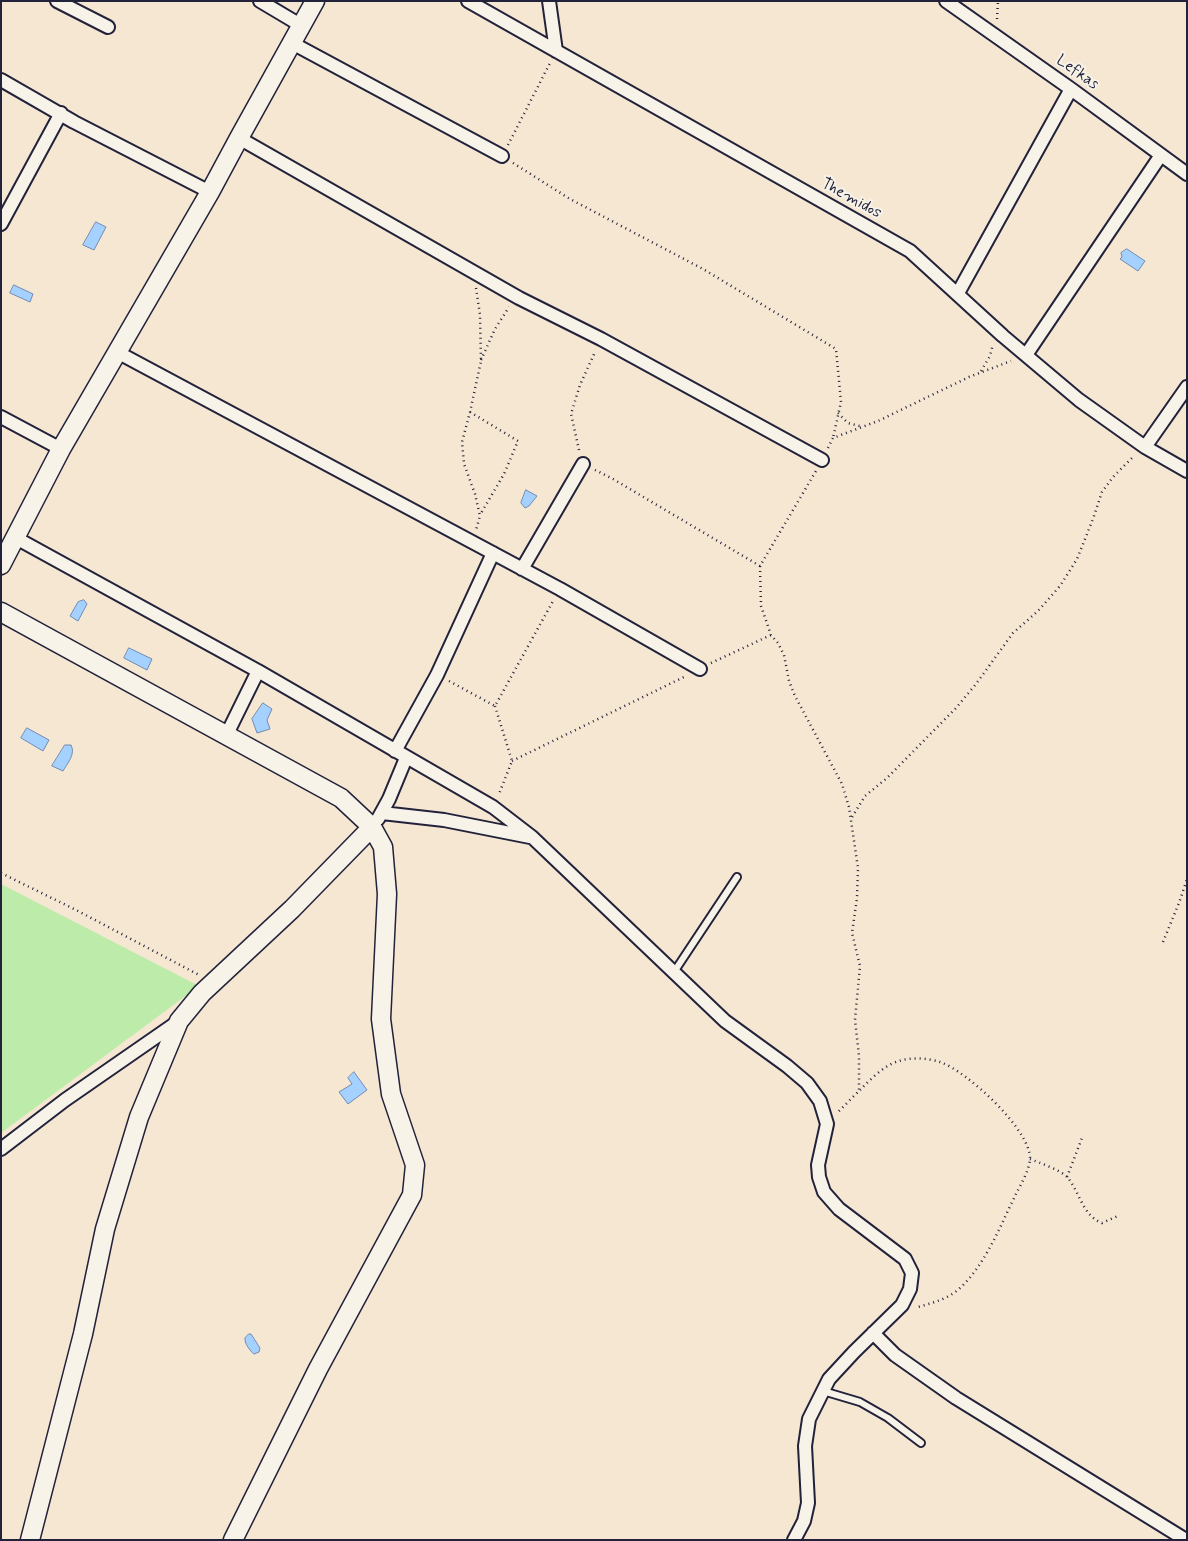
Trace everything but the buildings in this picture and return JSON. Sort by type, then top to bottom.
[{"type":"street","points":[[57,1],[108,28]]},
{"type":"street","points":[[260,1],[302,26]]},
{"type":"street","points":[[1,565],[61,449],[210,192],[315,1]]},
{"type":"street","name":"Themidos","points":[[468,1],[910,250],[1003,336],[1078,400],[1145,447],[1187,471]]},
{"type":"street","points":[[549,1],[556,51]]},
{"type":"street","name":"Lefkas","points":[[946,1],[1187,174]]},
{"type":"street","points":[[292,43],[502,156]]},
{"type":"street","points":[[1,80],[210,192]]},
{"type":"street","points":[[958,293],[1071,89]]},
{"type":"street","points":[[1,224],[61,113]]},
{"type":"street","points":[[239,138],[519,298],[601,339],[822,460]]},
{"type":"street","points":[[1026,355],[1162,155]]},
{"type":"street","points":[[116,352],[560,589],[700,669]]},
{"type":"street","points":[[1145,447],[1187,387]]},
{"type":"street","points":[[1,417],[61,449]]},
{"type":"street","points":[[522,569],[583,464]]},
{"type":"street","points":[[16,538],[258,671],[493,807],[532,837],[725,1021],[807,1083],[820,1101],[826,1124],[818,1165],[819,1177],[824,1192],[839,1209],[906,1259],[912,1273],[910,1289],[902,1305],[829,1379],[809,1419],[805,1446],[808,1503],[804,1520],[794,1540]]},
{"type":"street","points":[[30,1540],[83,1334],[105,1229],[139,1117],[179,1021],[202,992],[214,983],[292,909],[372,827],[382,813],[401,754],[493,553]]},
{"type":"street","points":[[1,612],[342,798],[372,827],[383,847],[387,894],[380,1020],[391,1094],[415,1165],[412,1195],[318,1369],[233,1540]]},
{"type":"street","points":[[226,736],[258,671]]},
{"type":"street","points":[[382,813],[444,820],[532,837]]},
{"type":"street","points":[[1,1148],[65,1100],[179,1021]]},
{"type":"street","points":[[873,1333],[896,1355],[956,1398],[1186,1540]]},
{"type":"lane","points":[[674,972],[737,877]]},
{"type":"lane","points":[[823,1391],[860,1402],[888,1418],[921,1443]]},
{"type":"path","points":[[556,51],[502,156],[570,199],[704,269],[836,349],[841,402],[833,438],[760,566],[760,606],[771,635],[778,643],[784,656],[789,681],[795,696],[842,784],[849,807],[858,868],[857,898],[852,933],[860,966],[855,1020],[859,1056],[859,1091]]},
{"type":"path","points":[[473,272],[480,315],[481,361]]},
{"type":"path","points":[[480,516],[475,494],[464,464],[462,442],[481,361],[494,329],[509,307],[519,298]]},
{"type":"path","points":[[981,372],[990,356],[994,342],[990,322]]},
{"type":"path","points":[[601,339],[580,385],[571,414],[583,464],[613,479],[760,566]]},
{"type":"path","points":[[833,438],[863,427],[981,372],[1026,355]]},
{"type":"path","points":[[470,412],[518,441],[504,474],[480,516],[473,543]]},
{"type":"path","points":[[838,414],[848,422],[863,427]]},
{"type":"path","points":[[851,818],[865,796],[887,778],[956,708],[1013,633],[1038,611],[1060,586],[1077,559],[1102,492],[1113,478],[1145,447]]},
{"type":"path","points":[[495,706],[560,589]]},
{"type":"path","points":[[512,761],[771,635]]},
{"type":"path","points":[[437,674],[495,706],[512,761],[493,807]]},
{"type":"path","points":[[1,873],[78,911],[214,983]]},
{"type":"path","points":[[1163,942],[1187,879]]},
{"type":"path","points":[[826,1124],[877,1073],[898,1061],[919,1058],[941,1062],[963,1074],[999,1106],[1026,1142],[1030,1159],[1026,1172],[999,1230],[976,1269],[959,1289],[939,1302],[893,1313]]},
{"type":"path","points":[[1067,1177],[1082,1138]]},
{"type":"path","points":[[1030,1159],[1067,1177],[1093,1220],[1102,1223],[1118,1216]]},
{"type":"green space","points":[[1,884],[199,986],[1,1133]]},
{"type":"water","points":[[96,222],[106,227],[94,250],[83,245]]},
{"type":"water","points":[[1127,249],[1145,261],[1138,271],[1120,259],[1122,257],[1121,253]]},
{"type":"water","points":[[14,285],[33,294],[30,302],[10,293]]},
{"type":"water","points":[[526,490],[537,496],[525,508],[521,503]]},
{"type":"water","points":[[84,600],[87,604],[78,621],[70,616],[78,602]]},
{"type":"water","points":[[129,648],[152,659],[147,670],[124,658]]},
{"type":"water","points":[[263,703],[272,709],[267,720],[270,729],[257,733],[252,719]]},
{"type":"water","points":[[27,728],[49,740],[43,751],[21,738]]},
{"type":"water","points":[[65,745],[71,745],[72,752],[63,771],[52,766]]},
{"type":"water","points":[[354,1072],[367,1090],[348,1104],[339,1092],[352,1084],[348,1078]]},
{"type":"water","points":[[251,1334],[260,1348],[259,1352],[254,1354],[245,1342],[245,1338]]}]
